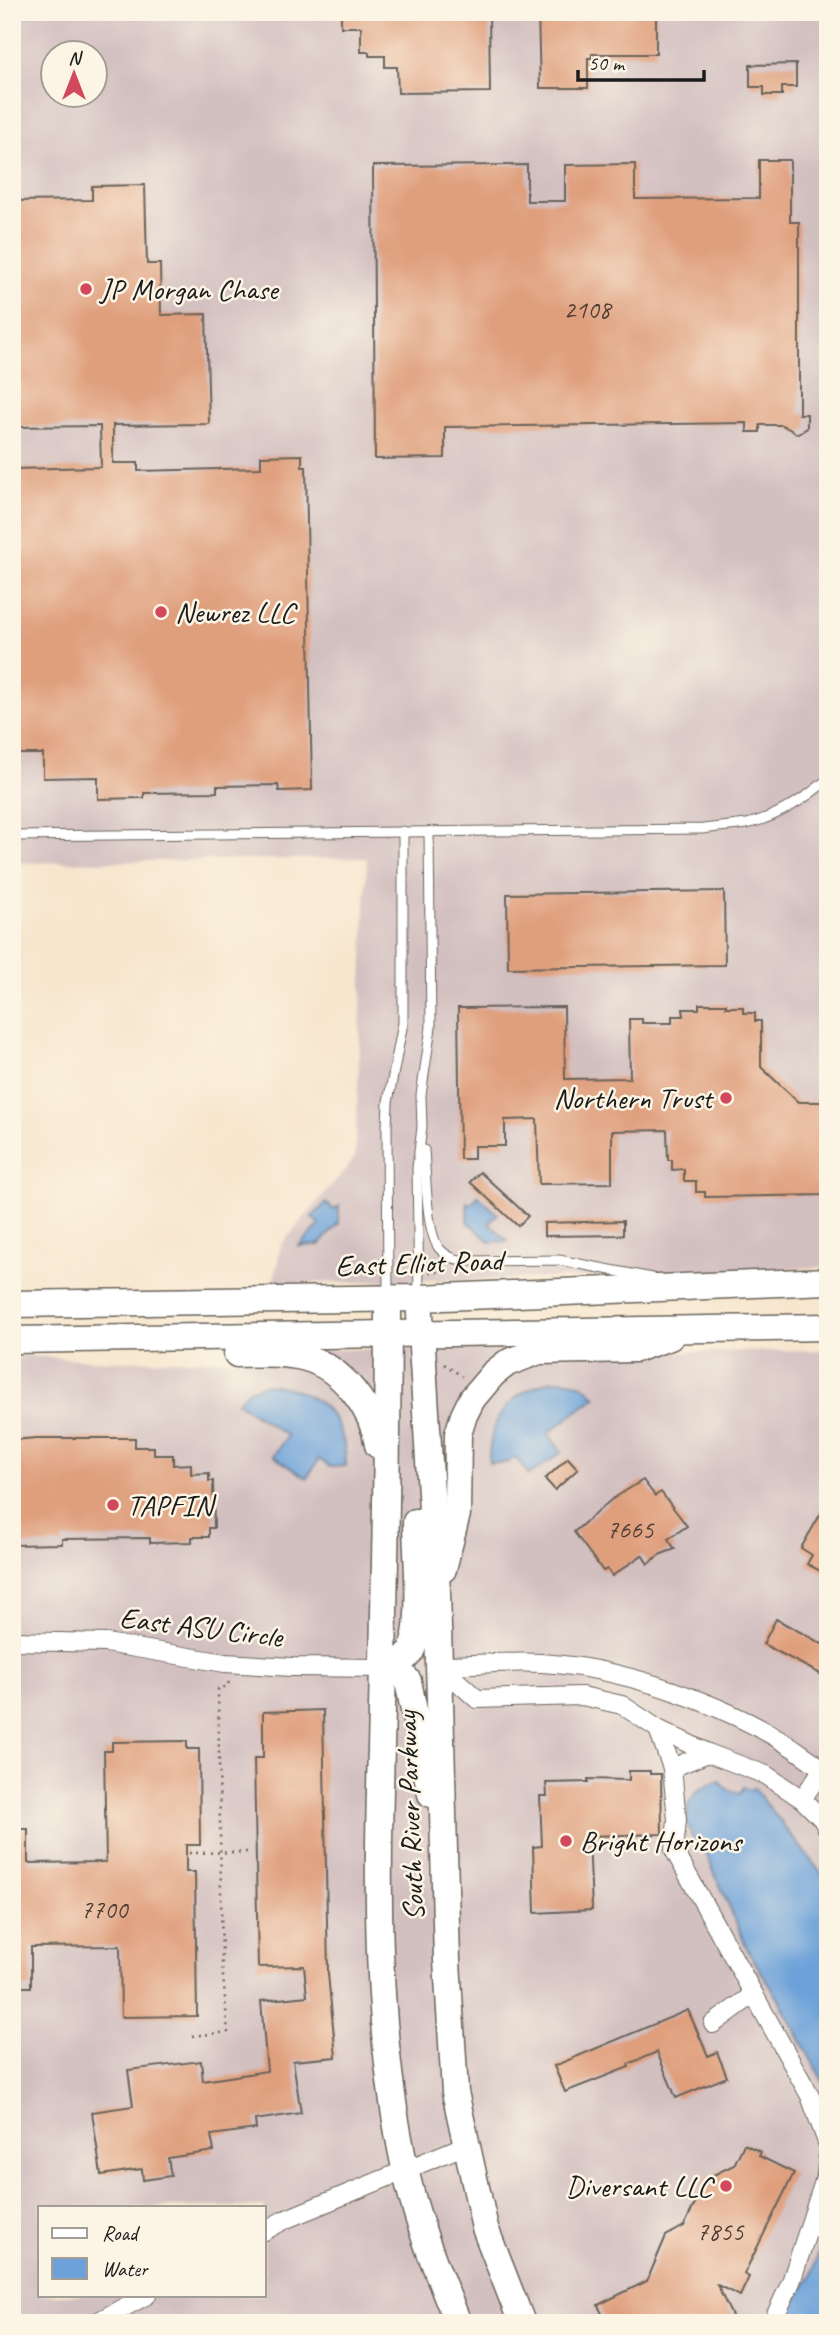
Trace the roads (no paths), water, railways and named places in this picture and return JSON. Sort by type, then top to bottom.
[{"type":"street","name":"East Elliot Road","points":[[12,1304],[419,1298],[828,1281]]},
{"type":"street","name":"South River Parkway","points":[[388,1298],[379,1832],[380,1968],[394,2111],[405,2171],[435,2264],[458,2323]]},
{"type":"street","name":"South River Parkway","points":[[419,1298],[437,1591],[447,1961],[455,2092],[485,2228],[522,2323]]},
{"type":"street","points":[[12,1340],[828,1327]]},
{"type":"street","points":[[437,1591],[457,1514],[458,1434],[472,1399],[493,1374],[507,1363],[539,1351],[635,1349],[693,1329]]},
{"type":"street","points":[[66,1339],[116,1355],[295,1355],[329,1366],[362,1402],[376,1429],[385,1513]]},
{"type":"street","points":[[383,1668],[406,1657],[411,1651],[416,1631],[415,1502],[427,1439]]},
{"type":"street","name":"East ASU Circle","points":[[12,1641],[106,1643],[234,1663],[383,1668]]},
{"type":"street","points":[[439,1665],[540,1663],[636,1678],[705,1703],[779,1739],[825,1771],[802,1800]]},
{"type":"street","points":[[439,1665],[477,1699],[582,1696],[622,1705],[658,1729],[708,1753],[766,1775],[802,1800],[822,1819],[828,1830]]},
{"type":"street","points":[[383,1668],[403,1674],[408,1681],[423,1763],[443,1843]]},
{"type":"street","points":[[658,1729],[672,1768],[677,1820],[674,1850],[810,2096],[828,2145]]},
{"type":"street","points":[[672,1768],[708,1753]]},
{"type":"street","points":[[713,2024],[754,1994]]},
{"type":"street","points":[[266,2230],[466,2145]]},
{"type":"street","points":[[772,2323],[791,2282],[826,2175],[828,2154]]},
{"type":"street","points":[[95,2323],[145,2296]]},
{"type":"lane","points":[[12,836],[703,829],[748,823],[796,803],[828,779]]},
{"type":"lane","points":[[388,1298],[388,1102],[403,1023],[402,831]]},
{"type":"lane","points":[[429,832],[431,1027],[421,1095],[429,1222],[438,1248],[456,1260],[559,1260],[688,1286]]},
{"type":"lane","points":[[419,1298],[417,1168],[422,1128]]},
{"type":"water","points":[[478,1196],[498,1214],[489,1223],[508,1241],[490,1242],[468,1222],[467,1202],[470,1205]]},
{"type":"water","points":[[326,1203],[334,1210],[339,1206],[339,1223],[319,1245],[299,1246],[320,1225],[312,1217]]},
{"type":"water","points":[[553,1380],[577,1383],[596,1397],[548,1433],[562,1452],[529,1475],[515,1457],[506,1463],[489,1463],[493,1432],[504,1409],[524,1392]]},
{"type":"water","points":[[268,1384],[301,1392],[325,1408],[341,1433],[346,1466],[330,1467],[319,1459],[307,1478],[273,1456],[287,1436],[237,1402],[250,1389]]},
{"type":"water","points":[[719,1780],[725,1788],[740,1794],[744,1787],[750,1790],[754,1788],[828,1882],[828,2091],[777,1996],[749,1953],[707,1855],[695,1843],[688,1828],[688,1811],[694,1795]]},
{"type":"water","points":[[828,2221],[828,2323],[794,2323],[788,2311],[811,2277]]},
{"type":"place","name":"JP Morgan Chase","points":[[86,289]]},
{"type":"place","name":"Newrez LLC","points":[[161,612]]},
{"type":"place","name":"Northern Trust","points":[[726,1098]]},
{"type":"place","name":"TAPFIN","points":[[113,1505]]},
{"type":"place","name":"Bright Horizons","points":[[566,1841]]},
{"type":"place","name":"Diversant LLC","points":[[726,2186]]}]
